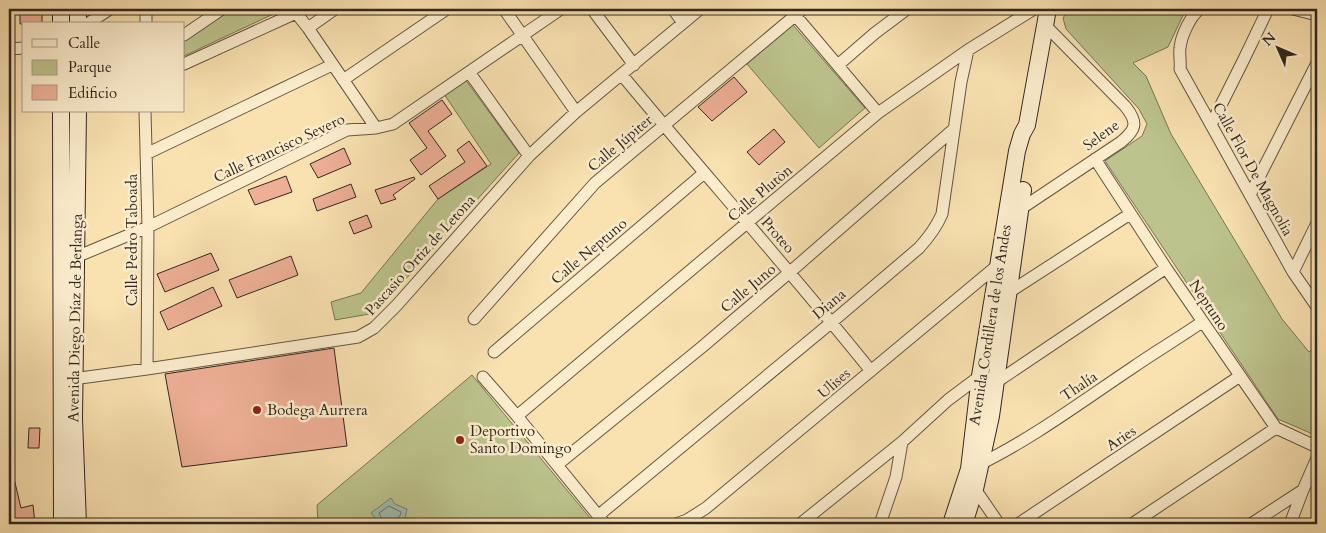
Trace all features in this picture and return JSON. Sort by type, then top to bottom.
[{"type":"main road","points":[[61,9],[61,22]]},
{"type":"main road","points":[[78,9],[78,22]]},
{"type":"main road","name":"Avenida Cordillera de los Andes","points":[[987,380],[1008,293],[1028,154],[1029,135],[1027,126],[1046,14]]},
{"type":"main road","name":"Avenida Diego Díaz de Berlanga","points":[[61,112],[68,378],[74,419],[78,524]]},
{"type":"main road","name":"Avenida Diego Díaz de Berlanga","points":[[62,524],[68,378],[76,257],[78,112]]},
{"type":"main road","name":"Avenida Cordillera de los Andes","points":[[964,524],[973,475],[991,416],[987,380],[998,265],[1017,152],[1022,134],[1027,126]]},
{"type":"main road","name":"Avenida Cordillera de los Andes","points":[[951,524],[973,475]]},
{"type":"street","points":[[90,22],[110,9]]},
{"type":"street","points":[[146,9],[146,22]]},
{"type":"street","points":[[185,34],[222,9]]},
{"type":"street","points":[[308,28],[335,9]]},
{"type":"street","points":[[343,80],[447,9]]},
{"type":"street","points":[[504,9],[576,112]]},
{"type":"street","name":"Calle Francisco Severo","points":[[76,257],[148,227],[347,130],[376,128],[393,124],[561,9]]},
{"type":"street","points":[[592,9],[634,65]]},
{"type":"street","points":[[673,9],[683,23]]},
{"type":"street","name":"Pascasio Ortiz de Letona","points":[[68,378],[146,369],[358,337],[374,328],[397,305],[529,156],[576,112],[700,9]]},
{"type":"street","points":[[838,65],[875,33],[907,9]]},
{"type":"street","name":"Calle Flor De Magnolia","points":[[1200,9],[1191,18],[1181,43],[1180,69],[1293,272],[1317,307]]},
{"type":"street","points":[[1211,125],[1268,9]]},
{"type":"street","points":[[1293,9],[1317,15]]},
{"type":"street","points":[[185,64],[295,11],[376,128]]},
{"type":"street","points":[[796,11],[878,113]]},
{"type":"street","name":"Calle Júpiter","points":[[474,319],[595,183],[796,11]]},
{"type":"street","name":"Calle Plutòn","points":[[517,416],[878,113],[968,50],[1046,14]]},
{"type":"street","name":"Selene","points":[[1019,210],[1122,142],[1131,134],[1135,124],[1125,106],[1046,14]]},
{"type":"street","points":[[9,49],[22,48]]},
{"type":"street","name":"Diana","points":[[602,520],[919,248],[930,236],[942,214],[968,50]]},
{"type":"street","points":[[1250,195],[1317,63]]},
{"type":"street","points":[[146,154],[332,65]]},
{"type":"street","points":[[469,72],[529,156]]},
{"type":"street","name":"Proteo","points":[[622,75],[790,272],[871,371]]},
{"type":"street","name":"Calle Pedro Taboada","points":[[145,112],[148,227],[146,369]]},
{"type":"street","name":"Calle Juno","points":[[557,465],[702,347],[954,130]]},
{"type":"street","name":"Neptuno","points":[[1095,159],[1202,322],[1276,428],[1317,448]]},
{"type":"street","name":"Calle Neptuno","points":[[494,352],[704,173]]},
{"type":"street","points":[[1008,293],[1130,214]]},
{"type":"street","points":[[1293,272],[1317,223]]},
{"type":"street","name":"Ulises","points":[[676,524],[688,522],[726,493],[998,265]]},
{"type":"street","points":[[800,524],[902,442],[948,400],[987,380],[1166,268]]},
{"type":"street","name":"Thalía","points":[[973,475],[1202,322]]},
{"type":"street","name":"Aries","points":[[1018,524],[1240,376]]},
{"type":"street","points":[[483,377],[602,520]]},
{"type":"street","points":[[1132,524],[1276,428]]},
{"type":"street","points":[[880,524],[896,477],[902,442]]},
{"type":"street","points":[[1290,524],[1317,458]]},
{"type":"street","points":[[973,475],[999,524]]},
{"type":"street","points":[[1251,524],[1303,490]]},
{"type":"green space","points":[[229,9],[284,9],[185,56],[185,39]]},
{"type":"green space","points":[[1069,9],[1186,9],[1168,47],[1133,63],[1146,76],[1171,134],[1282,319],[1309,352],[1317,345],[1317,436],[1278,419],[1105,161],[1142,136],[1147,124],[1139,109],[1066,29],[1063,18]]},
{"type":"green space","points":[[793,25],[865,108],[819,148],[747,64]]},
{"type":"green space","points":[[465,79],[519,153],[375,313],[335,320],[331,302],[361,293],[438,199],[491,164],[444,94]]},
{"type":"green space","name":"Deportivo Santo Domingo","points":[[472,375],[595,524],[318,524],[317,505]]},
{"type":"water","points":[[391,498],[395,504],[407,509],[405,518],[398,524],[380,524],[371,513]]},
{"type":"building","points":[[20,9],[42,9],[42,22],[22,22],[20,24]]},
{"type":"building","points":[[734,77],[747,92],[712,121],[698,107]]},
{"type":"building","points":[[442,100],[452,114],[428,131],[446,156],[421,175],[410,160],[427,148],[409,123]]},
{"type":"building","points":[[774,129],[785,142],[759,165],[747,152]]},
{"type":"building","points":[[469,141],[487,166],[438,199],[429,186],[465,162],[457,150]]},
{"type":"building","points":[[344,148],[351,164],[318,178],[310,164]]},
{"type":"building","points":[[286,176],[292,192],[255,205],[248,190]]},
{"type":"building","points":[[414,177],[415,179],[393,195],[396,199],[381,204],[375,190]]},
{"type":"building","points":[[351,184],[356,197],[317,211],[313,199]]},
{"type":"building","points":[[367,215],[372,227],[354,234],[349,222]]},
{"type":"building","points":[[211,253],[219,270],[165,292],[157,274]]},
{"type":"building","points":[[291,256],[298,275],[237,298],[229,280]]},
{"type":"building","points":[[213,287],[222,306],[168,330],[160,312]]},
{"type":"building","name":"Bodega Aurrera","points":[[334,348],[347,446],[182,467],[165,374]]},
{"type":"building","points":[[29,428],[40,428],[39,448],[28,448]]},
{"type":"building","points":[[9,470],[12,470],[21,508],[33,505],[35,524],[9,524]]},
{"type":"place","name":"Bodega Aurrera","points":[[257,410]]},
{"type":"place","name":"Deportivo Santo Domingo","points":[[460,440]]}]
